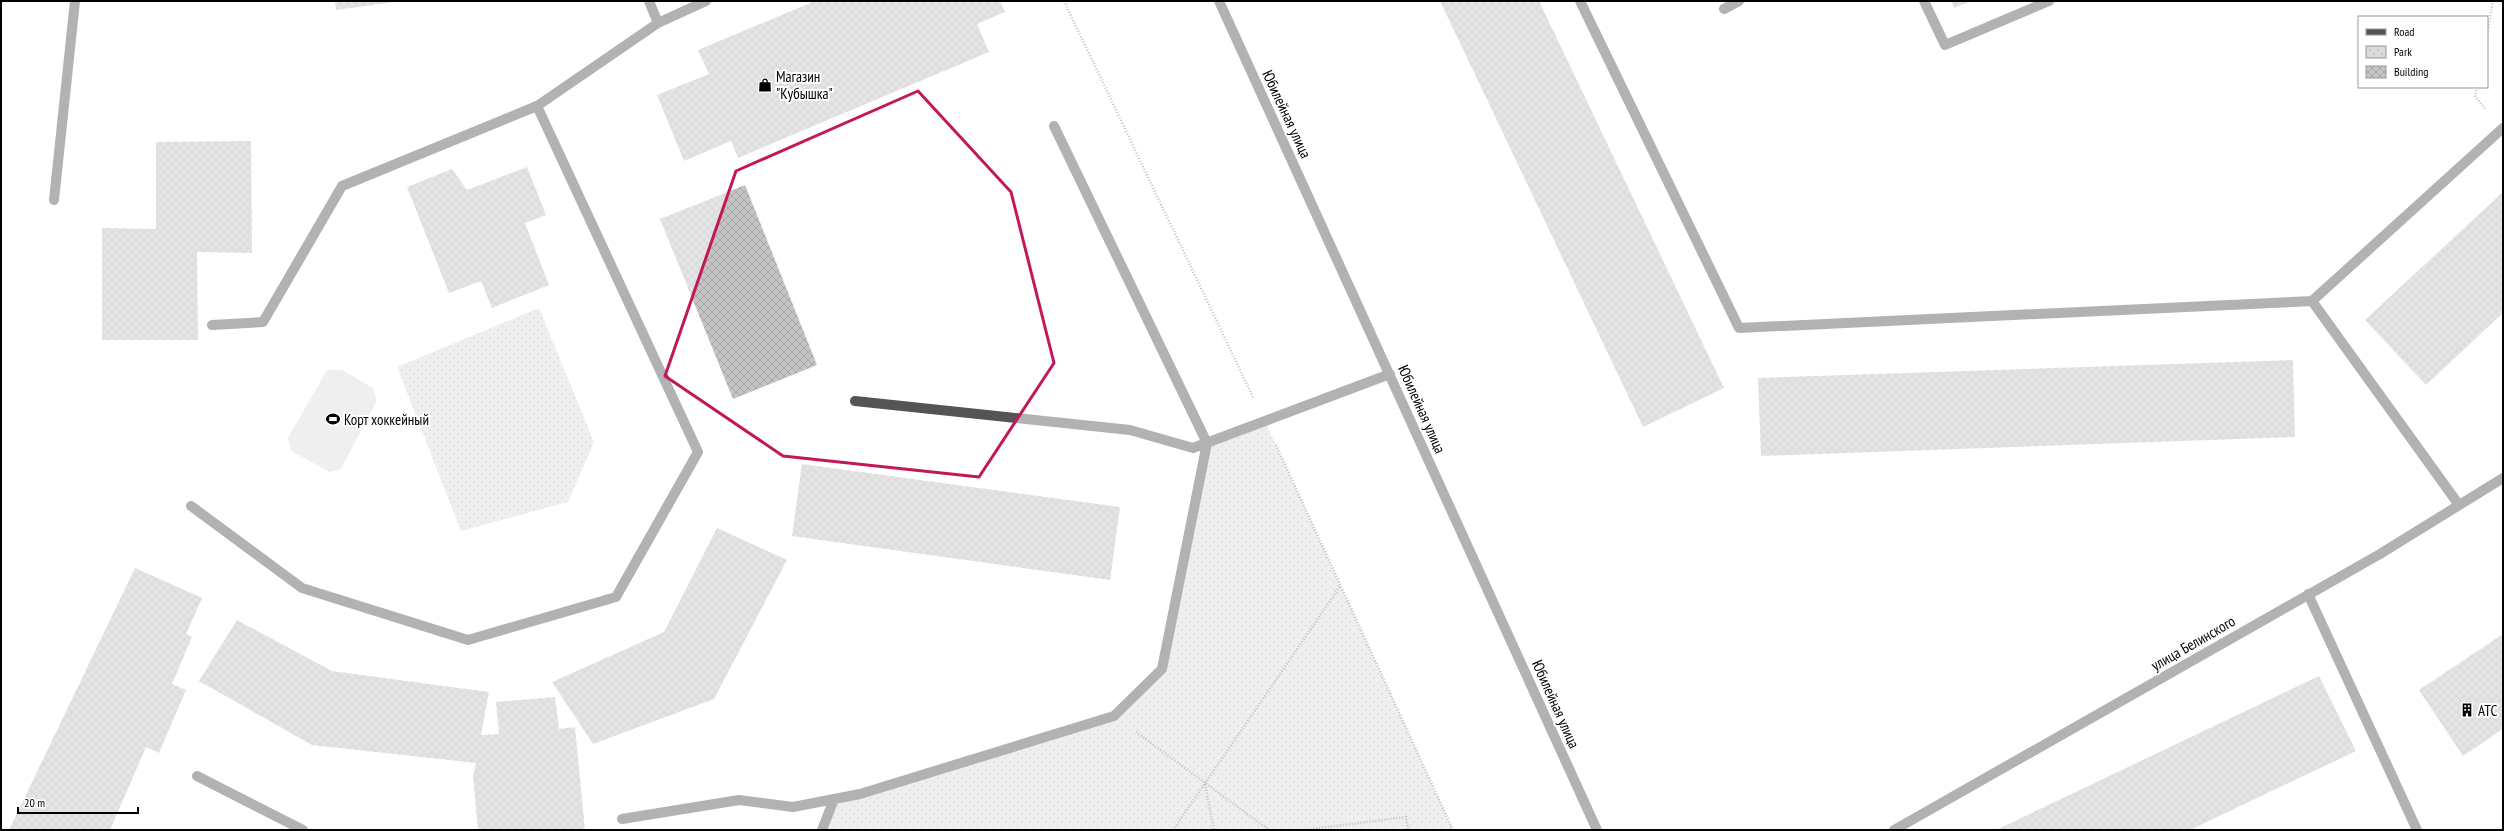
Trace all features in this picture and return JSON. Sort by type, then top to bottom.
[{"type":"street","points":[[54,200],[75,1]]},
{"type":"street","points":[[649,1],[658,23]]},
{"type":"street","points":[[212,325],[263,322],[342,186],[537,106],[658,23],[706,1]]},
{"type":"street","name":"Юбилейная улица","points":[[1219,1],[1597,830]]},
{"type":"street","points":[[1580,1],[1739,328],[2312,301],[2503,128]]},
{"type":"street","points":[[1724,9],[1739,1]]},
{"type":"street","points":[[1924,1],[1945,45],[2048,1]]},
{"type":"street","points":[[191,506],[302,588],[468,640],[616,597],[698,452],[537,106]]},
{"type":"street","points":[[622,819],[739,800],[793,807],[860,794],[1114,716],[1162,669],[1208,443],[1054,126]]},
{"type":"street","points":[[2312,301],[2459,505]]},
{"type":"street","points":[[855,401],[1130,430],[1193,448],[1390,374]]},
{"type":"street","name":"улица Белинского","points":[[1894,830],[2308,594],[2503,478]]},
{"type":"street","points":[[2308,594],[2417,830]]},
{"type":"street","points":[[197,776],[303,830]]},
{"type":"street","points":[[822,830],[834,799]]},
{"type":"path","points":[[2488,28],[2493,1]]},
{"type":"path","points":[[1173,830],[1341,585]]},
{"type":"path","points":[[1114,716],[1269,830]]},
{"type":"path","points":[[1205,783],[1214,830]]},
{"type":"path","points":[[1304,830],[1406,817],[1408,830]]},
{"type":"highlighted area","points":[[918,91],[1011,192],[1054,363],[979,477],[783,456],[665,376],[736,171]]},
{"type":"green space","points":[[539,308],[594,442],[568,502],[461,531],[397,367]]},
{"type":"green space","name":"Корт хоккейный","points":[[327,370],[342,370],[373,388],[377,400],[341,469],[330,472],[291,451],[288,438]]},
{"type":"green space","points":[[1265,421],[1453,830],[822,830],[834,799],[1114,716],[1162,669],[1207,443]]},
{"type":"building","points":[[335,1],[396,1],[396,2],[336,10]]},
{"type":"building","points":[[815,1],[1000,1],[1005,12],[977,24],[989,52],[738,158],[731,141],[684,161],[657,95],[709,74],[698,50]]},
{"type":"building","points":[[1440,1],[1539,1],[1724,388],[1643,427]]},
{"type":"building","points":[[1951,1],[1971,1],[1954,8]]},
{"type":"building","points":[[251,141],[252,253],[197,252],[198,340],[102,340],[102,228],[156,229],[156,142]]},
{"type":"building","points":[[527,167],[546,215],[525,223],[549,285],[492,308],[481,281],[449,293],[407,187],[452,169],[467,190]]},
{"type":"building","points":[[745,185],[817,365],[733,399],[660,219]]},
{"type":"building","points":[[2503,192],[2503,313],[2426,385],[2365,320]]},
{"type":"building","points":[[2293,360],[2295,437],[1761,456],[1758,378]]},
{"type":"building","points":[[802,464],[1120,507],[1110,580],[792,536]]},
{"type":"building","points":[[717,528],[787,560],[714,699],[593,744],[552,682],[664,632]]},
{"type":"building","points":[[135,568],[202,598],[186,634],[192,637],[172,684],[186,690],[159,753],[146,747],[110,830],[9,830]]},
{"type":"building","points":[[237,620],[332,671],[489,692],[481,735],[499,734],[496,702],[555,697],[559,729],[575,727],[585,830],[478,830],[473,776],[476,763],[312,745],[199,681]]},
{"type":"building","name":"АТС","points":[[2503,634],[2503,729],[2463,756],[2419,690]]},
{"type":"building","points":[[2319,676],[2356,751],[2190,830],[1996,830]]},
{"type":"place","name":"Магазин \"Кубышка\"","points":[[765,85]]},
{"type":"place","name":"Корт хоккейный","points":[[333,419]]},
{"type":"place","name":"АТС","points":[[2467,710]]}]
